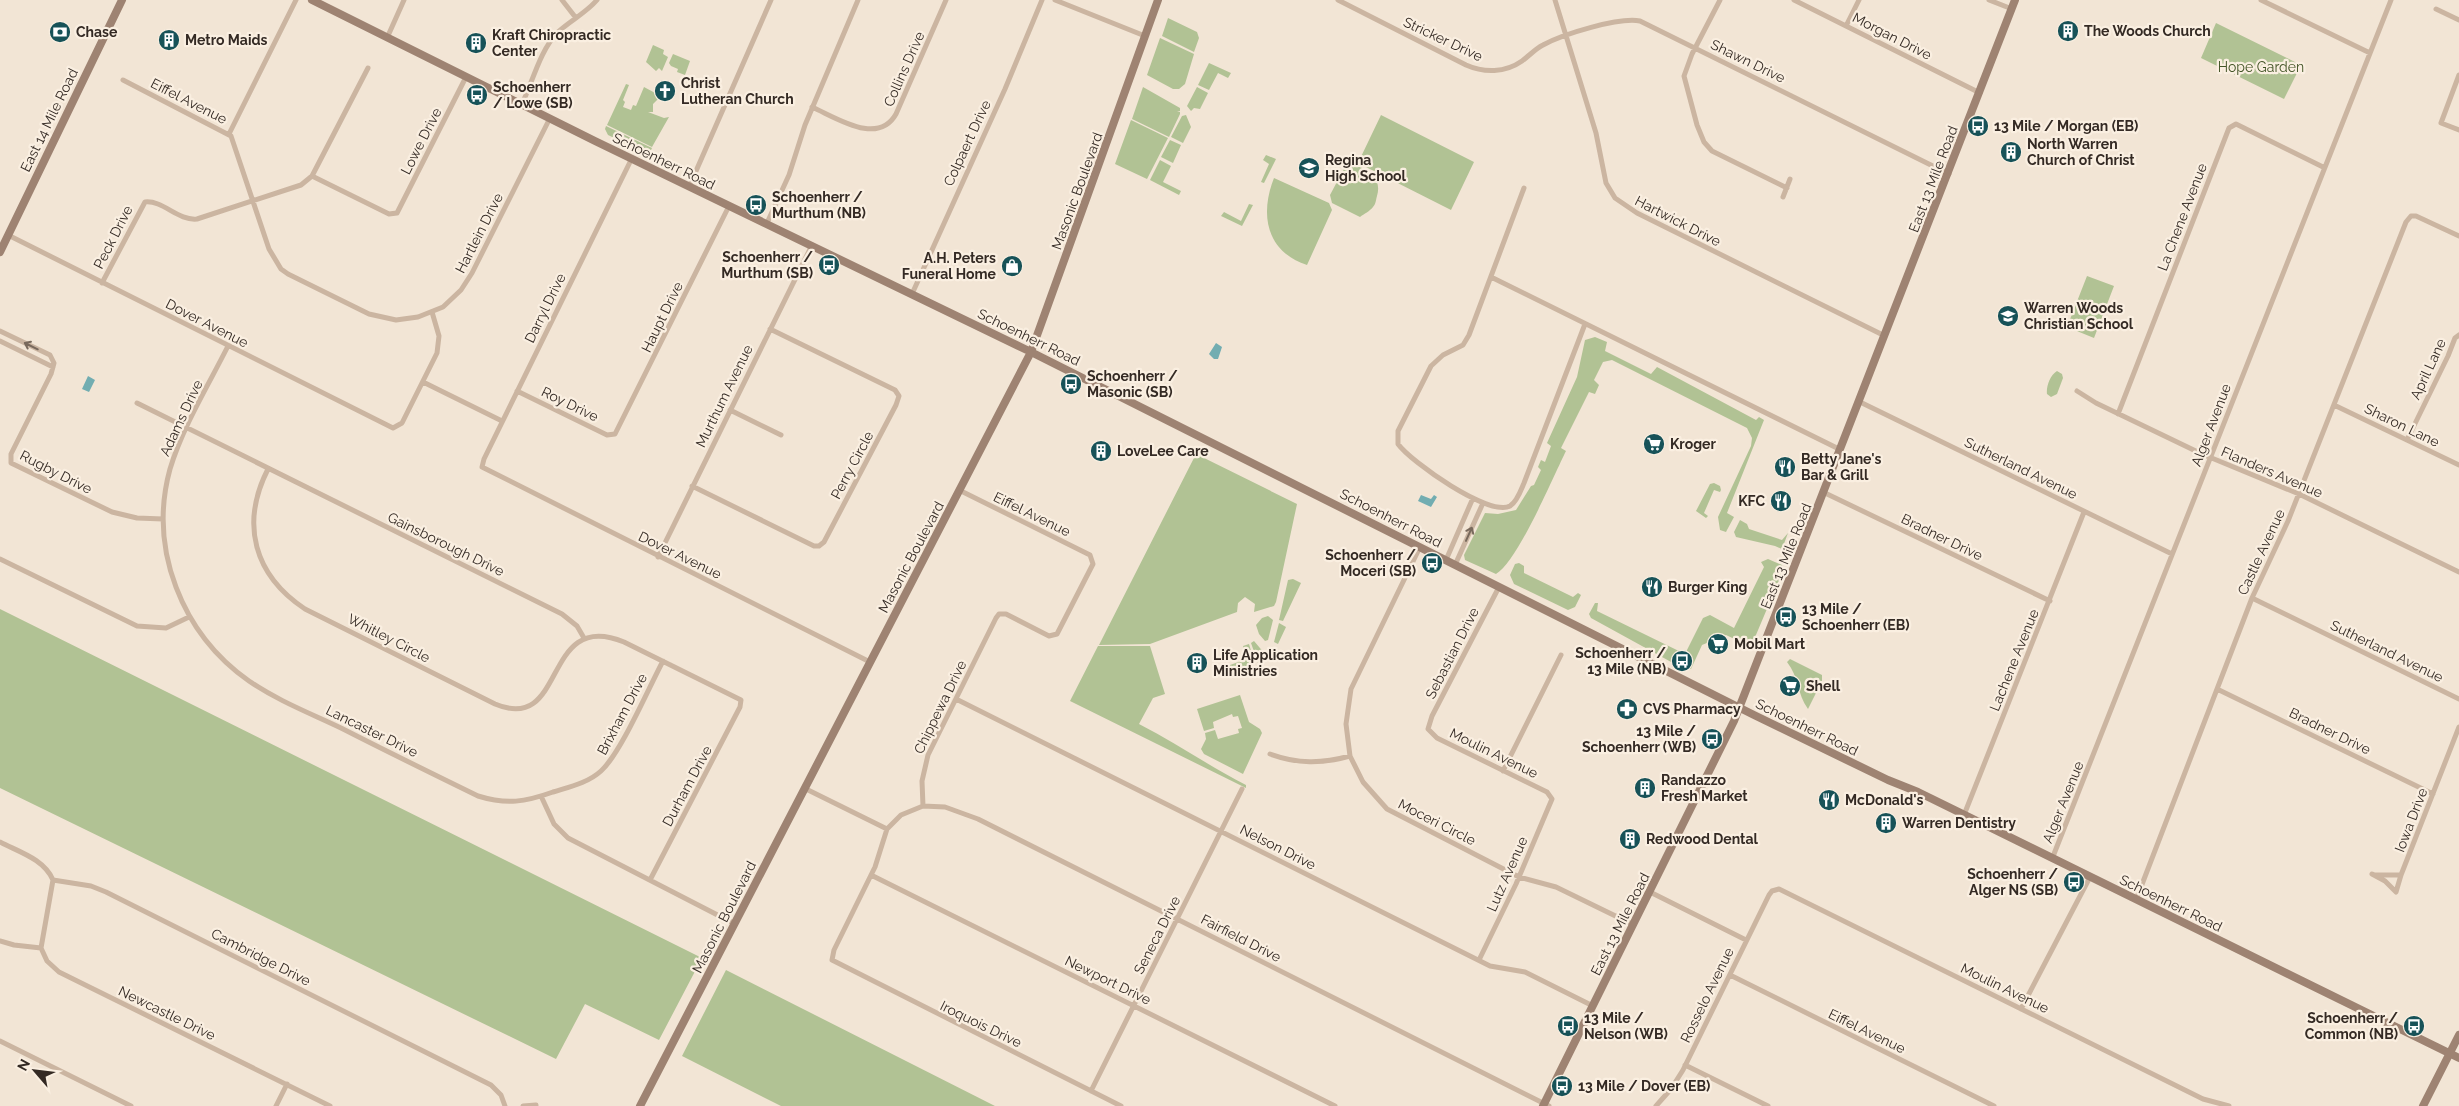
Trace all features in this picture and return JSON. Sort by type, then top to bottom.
[{"type":"main road","name":"East 14 Mile Road","points":[[0,252],[122,0]]},
{"type":"main road","name":"Schoenherr Road","points":[[312,0],[689,187],[1031,352],[1739,707],[1964,815],[2459,1058]]},
{"type":"main road","name":"Masonic Boulevard","points":[[640,1106],[1031,352],[1158,0]]},
{"type":"main road","name":"East 13 Mile Road","points":[[1545,1105],[1720,752],[1825,493],[2015,0]]},
{"type":"main road","points":[[2423,1106],[2459,1035]]},
{"type":"street","points":[[229,134],[296,0]]},
{"type":"street","points":[[387,38],[404,0]]},
{"type":"street","points":[[562,0],[576,18]]},
{"type":"street","points":[[522,104],[550,43],[558,32],[588,10],[597,0]]},
{"type":"street","points":[[689,187],[771,0]]},
{"type":"street","points":[[767,223],[789,175],[812,107],[858,0]]},
{"type":"street","name":"Collins Drive","points":[[812,107],[863,128],[876,130],[888,125],[896,114],[946,0]]},
{"type":"street","name":"Colpaert Drive","points":[[912,294],[1005,89],[1042,0]]},
{"type":"street","points":[[1055,0],[1146,36]]},
{"type":"street","name":"Stricker Drive","points":[[1338,0],[1479,70],[1494,71],[1515,66],[1544,44],[1566,36]]},
{"type":"street","points":[[1555,0],[1566,36]]},
{"type":"street","points":[[1720,0],[1695,48],[1684,76],[1704,142],[1720,155],[1787,188]]},
{"type":"street","name":"Morgan Drive","points":[[1794,0],[1980,93]]},
{"type":"street","points":[[1846,26],[1860,0]]},
{"type":"street","points":[[1989,0],[2012,9]]},
{"type":"street","points":[[2261,0],[2370,53]]},
{"type":"street","name":"Alger Avenue","points":[[2052,859],[2323,167],[2356,92],[2391,0]]},
{"type":"street","points":[[2436,9],[2459,20]]},
{"type":"street","name":"Shawn Drive","points":[[1566,36],[1618,21],[1631,19],[1640,21],[1948,174]]},
{"type":"street","name":"Hartwick Drive","points":[[1566,36],[1596,133],[1603,174],[1609,190],[1623,206],[1885,336]]},
{"type":"street","points":[[253,201],[301,185],[312,176],[368,68]]},
{"type":"street","points":[[2459,75],[2442,124],[2459,130]]},
{"type":"street","name":"Lowe Drive","points":[[312,176],[389,214],[395,215],[466,77]]},
{"type":"street","name":"Eiffel Avenue","points":[[123,80],[229,134],[253,201]]},
{"type":"street","name":"Hartlein Drive","points":[[253,201],[274,260],[281,269],[376,317],[407,319],[432,312],[451,300],[468,282],[550,118]]},
{"type":"street","name":"La Chene Avenue","points":[[2118,414],[2229,128],[2236,124],[2323,167]]},
{"type":"street","name":"Darryl Drive","points":[[482,467],[502,421],[632,158]]},
{"type":"street","points":[[1783,197],[1790,179]]},
{"type":"street","points":[[1524,188],[1463,345],[1430,366],[1398,432],[1397,438],[1404,451],[1414,460],[1473,498],[1501,508],[1510,506],[1524,483],[1585,324]]},
{"type":"street","name":"Peck Drive","points":[[102,283],[145,202],[152,202],[184,218],[193,220],[253,201]]},
{"type":"street","name":"Haupt Drive","points":[[613,436],[618,431],[728,206]]},
{"type":"street","name":"Castle Avenue","points":[[2136,900],[2252,598],[2299,494],[2406,222],[2411,216],[2420,217],[2459,236]]},
{"type":"street","name":"Dover Avenue","points":[[8,235],[390,427],[396,428],[402,423],[423,382]]},
{"type":"street","name":"Murthum Avenue","points":[[658,557],[812,245]]},
{"type":"street","points":[[1490,277],[1841,450]]},
{"type":"street","points":[[432,312],[437,326],[439,347],[423,382],[502,421]]},
{"type":"street","name":"Perry Circle","points":[[692,486],[814,546],[819,546],[828,536],[896,405],[899,396],[895,390],[770,329]]},
{"type":"street","points":[[0,330],[50,355],[53,359],[54,368]]},
{"type":"street","name":"April Lane","points":[[2407,440],[2458,335]]},
{"type":"street","points":[[0,342],[54,368]]},
{"type":"street","name":"Adams Drive","points":[[189,617],[171,572],[163,519],[170,470],[187,428],[228,346]]},
{"type":"street","name":"Rugby Drive","points":[[54,368],[11,454],[11,463],[106,510],[130,517],[163,519]]},
{"type":"street","name":"Roy Drive","points":[[517,391],[607,435],[613,436]]},
{"type":"street","name":"Flanders Avenue","points":[[2077,391],[2118,414],[2210,458],[2299,494],[2459,572]]},
{"type":"street","name":"Sutherland Avenue","points":[[1860,402],[2172,554]]},
{"type":"street","name":"Gainsborough Drive","points":[[137,403],[562,614],[577,626],[584,638]]},
{"type":"street","name":"Sharon Lane","points":[[2334,405],[2459,466]]},
{"type":"street","points":[[730,410],[781,436]]},
{"type":"street","name":"Dover Avenue","points":[[482,467],[870,662]]},
{"type":"street","name":"Whitley Circle","points":[[268,468],[256,498],[254,519],[256,545],[273,582],[305,609],[495,704],[514,709],[528,706],[540,698],[564,656],[584,638]]},
{"type":"street","name":"Eiffel Avenue","points":[[959,490],[1093,558]]},
{"type":"street","name":"Bradner Drive","points":[[1825,493],[2050,601]]},
{"type":"street","points":[[1446,560],[1473,498]]},
{"type":"street","points":[[1455,565],[1483,503]]},
{"type":"street","name":"Lachene Avenue","points":[[1964,815],[2084,512]]},
{"type":"street","name":"Moceri Circle","points":[[1420,547],[1351,689],[1346,724],[1350,756],[1370,792],[1392,812],[1519,876],[1556,887],[1634,925]]},
{"type":"street","name":"Chippewa Drive","points":[[923,806],[922,787],[926,761],[999,614],[1006,614],[1049,636],[1057,634],[1092,567],[1093,558]]},
{"type":"street","points":[[0,559],[137,626],[166,628],[189,617]]},
{"type":"street","name":"Sebastian Drive","points":[[1428,730],[1432,716],[1498,587]]},
{"type":"street","name":"Sutherland Avenue","points":[[2252,598],[2459,699]]},
{"type":"street","name":"Lancaster Drive","points":[[189,617],[204,639],[232,668],[250,682],[278,697],[478,796],[508,803],[542,796]]},
{"type":"street","points":[[584,638],[594,636],[614,638],[662,661]]},
{"type":"street","points":[[1503,771],[1561,655]]},
{"type":"street","name":"Brixham Drive","points":[[542,796],[582,782],[602,771],[619,745],[662,661]]},
{"type":"street","name":"Durham Drive","points":[[650,880],[740,707],[741,700],[662,661]]},
{"type":"street","name":"Bradner Drive","points":[[2217,689],[2433,794]]},
{"type":"street","name":"Nelson Drive","points":[[956,699],[1479,960],[1495,967],[1526,972],[1593,1006]]},
{"type":"street","name":"Iowa Drive","points":[[2401,875],[2372,874],[2385,881],[2396,892],[2459,728]]},
{"type":"street","name":"Moulin Avenue","points":[[1428,730],[1433,736],[1551,796]]},
{"type":"street","points":[[1270,754],[1293,762],[1315,764],[1350,756]]},
{"type":"street","points":[[804,788],[887,829]]},
{"type":"street","name":"Seneca Drive","points":[[1091,1091],[1242,789]]},
{"type":"street","points":[[542,796],[554,824],[568,838],[735,924]]},
{"type":"street","name":"Lutz Avenue","points":[[1479,960],[1519,876],[1551,803],[1551,796]]},
{"type":"street","points":[[871,875],[887,829],[901,815],[923,806]]},
{"type":"street","name":"Fairfield Drive","points":[[923,806],[945,807],[972,817],[1545,1105]]},
{"type":"street","points":[[0,842],[40,862],[50,872],[53,880],[41,948],[14,946],[0,941]]},
{"type":"street","name":"Iroquois Drive","points":[[871,875],[834,950],[832,960],[1121,1106]]},
{"type":"street","name":"Newport Drive","points":[[871,875],[1335,1106]]},
{"type":"street","points":[[2021,1009],[2090,877]]},
{"type":"street","name":"Cambridge Drive","points":[[53,880],[84,885],[106,892],[491,1085],[501,1095],[505,1106]]},
{"type":"street","name":"Moulin Avenue","points":[[1772,891],[1781,890],[2213,1104],[2229,1106]]},
{"type":"street","name":"Rosselo Avenue","points":[[1656,1106],[1671,1089],[1685,1065],[1772,891]]},
{"type":"street","points":[[1650,892],[1746,940]]},
{"type":"street","name":"Newcastle Drive","points":[[41,948],[47,960],[59,972],[330,1106]]},
{"type":"street","name":"Eiffel Avenue","points":[[1730,975],[1994,1106]]},
{"type":"street","points":[[0,1041],[131,1106]]},
{"type":"street","points":[[1685,1065],[1768,1106]]},
{"type":"street","points":[[276,1106],[287,1084]]},
{"type":"street","points":[[523,1106],[536,1105]]},
{"type":"green space","points":[[1168,18],[1197,32],[1199,38],[1194,52],[1162,36]]},
{"type":"green space","name":"Hope Garden","points":[[2216,23],[2301,65],[2284,99],[2201,58]]},
{"type":"green space","points":[[1160,38],[1194,54],[1185,84],[1179,89],[1173,89],[1147,75]]},
{"type":"green space","points":[[653,45],[664,50],[663,54],[668,57],[662,71],[659,68],[656,71],[646,62]]},
{"type":"green space","points":[[673,54],[690,61],[685,75],[677,72],[678,69],[669,63]]},
{"type":"green space","points":[[1209,63],[1231,73],[1228,78],[1218,73],[1209,90],[1198,85]]},
{"type":"green space","points":[[626,84],[629,85],[623,100],[625,102],[623,107],[631,110],[633,105],[636,106],[644,87],[657,94],[656,98],[658,99],[653,104],[653,112],[648,112],[664,118],[669,117],[652,147],[607,125]]},
{"type":"green space","points":[[1143,87],[1180,108],[1180,111],[1177,112],[1180,112],[1180,114],[1169,137],[1132,119]]},
{"type":"green space","points":[[1197,87],[1208,93],[1200,109],[1194,108],[1191,111],[1187,106]]},
{"type":"green space","points":[[1186,115],[1191,127],[1183,143],[1171,137],[1182,116]]},
{"type":"green space","points":[[1381,115],[1474,162],[1451,210],[1358,163]]},
{"type":"green space","points":[[1131,120],[1168,138],[1147,179],[1115,164]]},
{"type":"green space","points":[[606,126],[652,148],[651,150],[644,152],[608,135],[605,129]]},
{"type":"green space","points":[[1170,140],[1181,145],[1173,163],[1161,157]]},
{"type":"green space","points":[[1266,155],[1276,159],[1264,183],[1261,182],[1269,164],[1263,160]]},
{"type":"green space","points":[[1160,160],[1171,166],[1163,182],[1181,191],[1179,195],[1150,180]]},
{"type":"green space","points":[[1346,165],[1365,169],[1375,177],[1377,182],[1378,189],[1375,204],[1360,217],[1332,203],[1330,195]]},
{"type":"green space","points":[[1274,178],[1329,203],[1332,210],[1307,265],[1293,259],[1274,241],[1267,217],[1267,204]]},
{"type":"green space","points":[[1249,204],[1253,205],[1242,226],[1221,216],[1224,212],[1241,221]]},
{"type":"green space","points":[[2087,276],[2114,286],[2094,338],[2067,327]]},
{"type":"green space","points":[[1595,337],[1607,342],[1605,351],[1651,374],[1657,367],[1756,420],[1759,417],[1764,420],[1727,513],[1734,517],[1726,532],[1720,530],[1718,517],[1751,446],[1752,438],[1747,428],[1612,360],[1603,362],[1594,380],[1599,385],[1595,394],[1589,392],[1561,448],[1566,451],[1544,498],[1524,536],[1505,566],[1496,574],[1465,560],[1464,555],[1485,513],[1498,514],[1516,510],[1531,486],[1534,485],[1541,470],[1538,467],[1541,460],[1545,462],[1551,446],[1547,443],[1577,377],[1585,340]]},
{"type":"green space","points":[[2057,371],[2062,374],[2063,378],[2057,394],[2051,397],[2047,394],[2048,385],[2050,378]]},
{"type":"green space","points":[[1196,454],[1297,504],[1274,606],[1254,612],[1255,604],[1245,597],[1238,603],[1237,612],[1150,644],[1099,645]]},
{"type":"green space","points":[[1714,483],[1720,486],[1721,490],[1720,492],[1714,490],[1704,513],[1708,516],[1706,518],[1696,511],[1710,484]]},
{"type":"green space","points":[[1740,520],[1747,524],[1749,529],[1782,540],[1788,533],[1782,549],[1736,537],[1734,532]]},
{"type":"green space","points":[[1768,559],[1782,565],[1783,571],[1753,642],[1747,645],[1726,635],[1702,645],[1691,669],[1682,668],[1591,618],[1589,614],[1595,603],[1598,603],[1597,611],[1685,654],[1703,618],[1710,615],[1734,628],[1764,567],[1761,562]]},
{"type":"green space","points":[[1519,563],[1524,566],[1524,573],[1573,597],[1578,593],[1581,595],[1575,607],[1568,610],[1514,584],[1510,575],[1515,564]]},
{"type":"green space","points":[[1293,579],[1301,583],[1283,621],[1279,620],[1288,580]]},
{"type":"green space","points":[[0,609],[702,958],[659,1040],[585,1004],[556,1059],[0,788]]},
{"type":"green space","points":[[1268,616],[1273,620],[1268,640],[1265,641],[1259,634],[1256,625],[1262,618]]},
{"type":"green space","points":[[1279,623],[1286,627],[1278,644],[1274,642]]},
{"type":"green space","points":[[1254,641],[1265,654],[1264,661],[1258,663],[1251,643]]},
{"type":"green space","points":[[1249,644],[1255,664],[1218,676],[1216,670],[1247,659],[1243,646]]},
{"type":"green space","points":[[1098,646],[1150,646],[1165,694],[1153,698],[1139,724],[1246,785],[1246,788],[1070,701]]},
{"type":"green space","points":[[1790,659],[1822,675],[1822,681],[1808,709],[1787,662]]},
{"type":"green space","points":[[1240,695],[1249,722],[1260,729],[1262,733],[1243,774],[1204,754],[1201,749],[1206,739],[1205,733],[1215,730],[1218,739],[1239,733],[1238,729],[1242,728],[1238,716],[1233,717],[1232,714],[1213,722],[1214,728],[1204,731],[1197,709]]},
{"type":"green space","points":[[726,970],[995,1106],[781,1106],[682,1056]]},
{"type":"water","points":[[1216,343],[1222,347],[1218,359],[1214,359],[1209,354]]},
{"type":"water","points":[[88,376],[95,380],[89,392],[82,389]]},
{"type":"water","points":[[1421,495],[1431,499],[1434,495],[1437,497],[1431,507],[1418,501]]},
{"type":"place","name":"The Woods Church","points":[[2068,31]]},
{"type":"place","name":"Chase","points":[[60,32]]},
{"type":"place","name":"Metro Maids","points":[[169,40]]},
{"type":"place","name":"Kraft Chiropractic Center","points":[[476,43]]},
{"type":"place","name":"Christ Lutheran Church","points":[[665,91]]},
{"type":"place","name":"Schoenherr / Lowe (SB)","points":[[477,95]]},
{"type":"place","name":"13 Mile / Morgan (EB)","points":[[1978,126]]},
{"type":"place","name":"North Warren Church of Christ","points":[[2011,152]]},
{"type":"place","name":"Regina High School","points":[[1309,168]]},
{"type":"place","name":"Schoenherr / Murthum (NB)","points":[[756,205]]},
{"type":"place","name":"Schoenherr / Murthum (SB)","points":[[829,265]]},
{"type":"place","name":"A.H. Peters Funeral Home","points":[[1012,266]]},
{"type":"place","name":"Warren Woods Christian School","points":[[2008,316]]},
{"type":"place","name":"Schoenherr / Masonic (SB)","points":[[1071,384]]},
{"type":"place","name":"Kroger","points":[[1654,444]]},
{"type":"place","name":"LoveLee Care","points":[[1101,451]]},
{"type":"place","name":"Betty Jane's Bar & Grill","points":[[1785,467]]},
{"type":"place","name":"KFC","points":[[1781,501]]},
{"type":"place","name":"Schoenherr / Moceri (SB)","points":[[1432,563]]},
{"type":"place","name":"Burger King","points":[[1652,587]]},
{"type":"place","name":"13 Mile / Schoenherr (EB)","points":[[1786,617]]},
{"type":"place","name":"Mobil Mart","points":[[1718,644]]},
{"type":"place","name":"Schoenherr / 13 Mile (NB)","points":[[1682,661]]},
{"type":"place","name":"Life Application Ministries","points":[[1197,663]]},
{"type":"place","name":"Shell","points":[[1790,686]]},
{"type":"place","name":"CVS Pharmacy","points":[[1627,709]]},
{"type":"place","name":"13 Mile / Schoenherr (WB)","points":[[1712,739]]},
{"type":"place","name":"Randazzo Fresh Market","points":[[1645,788]]},
{"type":"place","name":"McDonald's","points":[[1829,800]]},
{"type":"place","name":"Warren Dentistry","points":[[1886,823]]},
{"type":"place","name":"Redwood Dental","points":[[1630,839]]},
{"type":"place","name":"Schoenherr / Alger NS (SB)","points":[[2074,882]]},
{"type":"place","name":"13 Mile / Nelson (WB)","points":[[1568,1026]]},
{"type":"place","name":"Schoenherr / Common (NB)","points":[[2414,1026]]},
{"type":"place","name":"13 Mile / Dover (EB)","points":[[1562,1086]]}]
